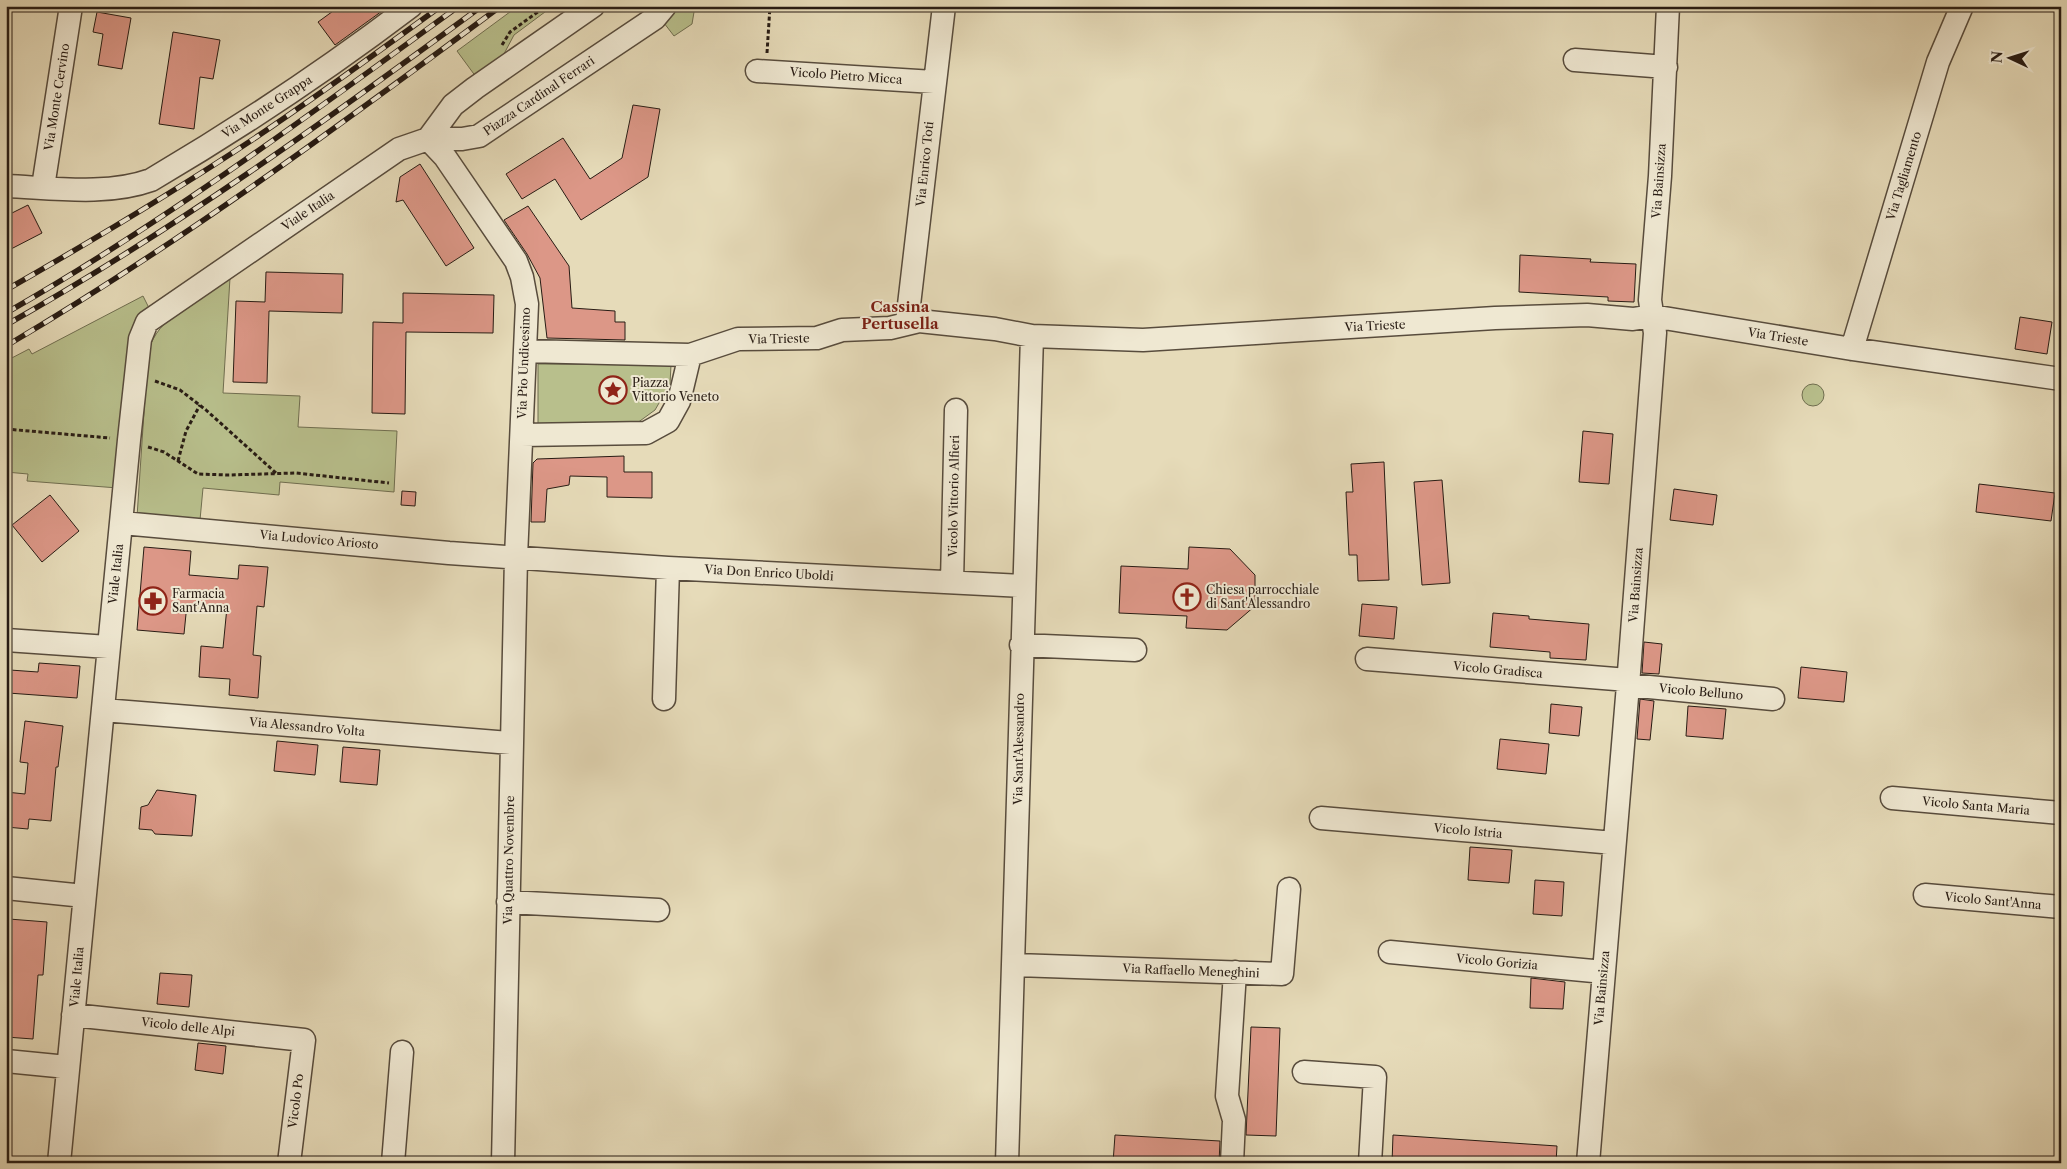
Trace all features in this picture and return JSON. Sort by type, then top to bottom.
[{"type":"street","name":"Via Monte Cervino","points":[[43,188],[71,6]]},
{"type":"street","name":"Via Monte Grappa","points":[[6,186],[114,189],[151,180],[187,159],[296,88],[372,36],[411,6]]},
{"type":"street","points":[[428,138],[448,111],[475,88],[593,6]]},
{"type":"street","name":"Piazza Cardinal Ferrari","points":[[428,138],[462,139],[479,136],[655,18],[665,6]]},
{"type":"street","name":"Via Enrico Toti","points":[[907,322],[944,6]]},
{"type":"street","name":"Via Bainsizza","points":[[1588,1163],[1628,683],[1654,332],[1650,300],[1660,176],[1668,6]]},
{"type":"street","name":"Via Tagliamento","points":[[1852,349],[1938,62],[1962,6]]},
{"type":"street","points":[[1575,60],[1666,67]]},
{"type":"street","name":"Vicolo Pietro Micca","points":[[761,71],[934,82]]},
{"type":"street","name":"Via Pio Undicesimo","points":[[428,138],[446,157],[516,261],[522,278],[527,304],[526,351],[516,557]]},
{"type":"street","name":"Viale Italia","points":[[59,1163],[108,647],[140,339],[147,322],[399,149],[428,138]]},
{"type":"street","name":"Via Trieste","points":[[690,355],[738,339],[817,338],[842,330],[890,328],[907,322],[919,321],[996,329],[1032,336],[1143,340],[1495,318],[1587,315],[1633,319],[1652,316],[1852,349],[2061,379]]},
{"type":"street","name":"Via Sant'Alessandro","points":[[1007,1163],[1014,964],[1022,586],[1032,336]]},
{"type":"street","points":[[522,435],[646,433],[668,421],[679,401],[690,355],[526,351]]},
{"type":"street","name":"Vicolo Vittorio Alfieri","points":[[952,582],[956,410]]},
{"type":"street","name":"Via Ludovico Ariosto","points":[[122,523],[516,557]]},
{"type":"street","name":"Via Don Enrico Uboldi","points":[[516,557],[668,568],[1022,586]]},
{"type":"street","name":"Via Quattro Novembre","points":[[503,1163],[516,557]]},
{"type":"street","points":[[664,699],[668,568]]},
{"type":"street","points":[[6,640],[108,647]]},
{"type":"street","points":[[1021,645],[1135,650]]},
{"type":"street","name":"Vicolo Gradisca","points":[[1366,659],[1628,683]]},
{"type":"street","name":"Vicolo Belluno","points":[[1628,683],[1773,699]]},
{"type":"street","name":"Via Alessandro Volta","points":[[103,710],[511,743]]},
{"type":"street","name":"Vicolo Santa Maria","points":[[1892,798],[2061,813]]},
{"type":"street","name":"Vicolo Istria","points":[[1321,818],[1614,843]]},
{"type":"street","points":[[6,888],[84,896]]},
{"type":"street","name":"Via Raffaello Meneghini","points":[[1014,964],[1282,974],[1289,889]]},
{"type":"street","name":"Vicolo Sant'Anna","points":[[1924,895],[2061,907]]},
{"type":"street","points":[[508,902],[658,910]]},
{"type":"street","name":"Vicolo Gorizia","points":[[1390,952],[1604,972]]},
{"type":"street","points":[[1232,1163],[1234,1120],[1227,1096],[1235,972]]},
{"type":"street","name":"Vicolo delle Alpi","points":[[73,1015],[304,1040]]},
{"type":"street","name":"Vicolo Po","points":[[289,1163],[304,1040]]},
{"type":"street","points":[[393,1163],[402,1052]]},
{"type":"street","points":[[6,1061],[67,1067]]},
{"type":"street","points":[[1304,1072],[1375,1077],[1370,1163]]},
{"type":"path","points":[[761,71],[770,6]]},
{"type":"path","points":[[152,380],[180,390],[200,405],[224,424],[277,474]]},
{"type":"path","points":[[178,461],[186,431],[200,405]]},
{"type":"path","points":[[6,430],[129,440],[164,452],[198,474],[296,473],[389,483]]},
{"type":"green space","points":[[518,6],[553,6],[514,35],[496,69],[479,81],[457,51]]},
{"type":"green space","points":[[675,6],[695,6],[692,24],[674,36],[664,23]]},
{"type":"green space","points":[[230,278],[223,393],[300,396],[298,427],[397,431],[394,492],[280,482],[279,495],[203,488],[200,520],[137,517],[147,367],[151,344],[156,334],[174,315]]},
{"type":"green space","points":[[143,296],[151,312],[118,488],[27,481],[28,474],[6,472],[6,361],[29,349],[32,354]]},
{"type":"green space","points":[[538,364],[671,365],[670,384],[655,410],[633,426],[538,426]]},
{"type":"green space","points":[[1813,384],[1823,391],[1824,395],[1817,405],[1813,406],[1803,399],[1802,395],[1809,385]]},
{"type":"building","points":[[340,6],[389,6],[335,45],[318,22]]},
{"type":"building","points":[[97,12],[131,18],[122,69],[98,65],[103,34],[93,32]]},
{"type":"building","points":[[173,32],[220,40],[213,79],[200,77],[194,129],[159,124]]},
{"type":"building","points":[[633,105],[660,109],[648,177],[581,220],[555,179],[522,199],[506,174],[563,138],[590,179],[622,158]]},
{"type":"building","points":[[420,164],[474,248],[446,266],[403,200],[396,202],[400,177]]},
{"type":"building","points":[[28,205],[42,233],[11,249],[6,240],[6,216]]},
{"type":"building","points":[[528,206],[569,266],[572,308],[615,311],[615,322],[625,322],[625,340],[547,338],[540,278],[527,254],[504,220]]},
{"type":"building","points":[[1520,255],[1591,259],[1590,262],[1636,264],[1634,302],[1608,301],[1608,297],[1519,292]]},
{"type":"building","points":[[266,272],[343,274],[342,313],[269,311],[267,383],[233,382],[236,301],[265,302]]},
{"type":"building","points":[[403,293],[494,295],[493,333],[406,332],[405,414],[372,413],[373,322],[403,323]]},
{"type":"building","points":[[2020,317],[2052,322],[2047,354],[2015,349]]},
{"type":"building","points":[[1583,431],[1613,434],[1609,484],[1579,482]]},
{"type":"building","points":[[624,456],[624,472],[652,472],[652,498],[607,497],[607,477],[570,476],[569,485],[547,489],[545,522],[531,522],[533,463],[537,459]]},
{"type":"building","points":[[1384,462],[1389,580],[1358,581],[1357,555],[1349,555],[1346,492],[1353,492],[1351,464]]},
{"type":"building","points":[[1442,480],[1450,583],[1422,585],[1414,482]]},
{"type":"building","points":[[1979,484],[2055,493],[2051,521],[1976,512]]},
{"type":"building","points":[[1674,489],[1717,495],[1713,525],[1670,520]]},
{"type":"building","points":[[402,491],[416,492],[415,506],[401,505]]},
{"type":"building","points":[[50,495],[79,531],[42,562],[12,525]]},
{"type":"building","points":[[144,547],[191,551],[189,575],[238,579],[239,565],[268,567],[264,607],[257,606],[253,655],[261,656],[258,698],[229,695],[230,679],[199,677],[201,646],[223,648],[227,607],[187,604],[184,634],[137,630]]},
{"type":"building","name":"Chiesa parrocchiale di Sant'Alessandro","points":[[1189,547],[1230,549],[1255,575],[1255,606],[1227,630],[1186,628],[1187,616],[1119,613],[1121,566],[1188,569]]},
{"type":"building","points":[[1362,604],[1397,607],[1394,639],[1359,636]]},
{"type":"building","points":[[1493,613],[1529,616],[1529,619],[1589,624],[1586,660],[1550,658],[1550,652],[1490,647]]},
{"type":"building","points":[[1644,642],[1662,644],[1659,674],[1642,673]]},
{"type":"building","points":[[39,663],[80,666],[77,698],[8,693],[10,670],[38,672]]},
{"type":"building","points":[[1801,667],[1847,672],[1844,702],[1798,698]]},
{"type":"building","points":[[1640,699],[1654,701],[1650,740],[1637,739]]},
{"type":"building","points":[[1551,704],[1582,707],[1579,736],[1549,733]]},
{"type":"building","points":[[1688,706],[1726,709],[1723,739],[1686,736]]},
{"type":"building","points":[[25,721],[63,726],[58,767],[56,767],[51,821],[29,819],[28,829],[6,827],[6,792],[25,794],[28,763],[20,762]]},
{"type":"building","points":[[1500,739],[1549,744],[1546,774],[1497,769]]},
{"type":"building","points":[[277,741],[318,745],[315,775],[274,771]]},
{"type":"building","points":[[343,747],[380,750],[377,785],[340,782]]},
{"type":"building","points":[[157,790],[196,795],[192,836],[155,834],[152,830],[139,829],[141,807],[148,805]]},
{"type":"building","points":[[1470,847],[1512,850],[1509,883],[1468,880]]},
{"type":"building","points":[[1535,880],[1564,882],[1562,916],[1533,914]]},
{"type":"building","points":[[9,919],[47,922],[43,975],[38,975],[33,1039],[6,1037],[6,958]]},
{"type":"building","points":[[160,973],[192,975],[189,1007],[157,1004]]},
{"type":"building","points":[[1531,978],[1565,982],[1563,1009],[1530,1008]]},
{"type":"building","points":[[1251,1027],[1280,1028],[1276,1136],[1246,1135]]},
{"type":"building","points":[[198,1043],[226,1046],[223,1074],[195,1070]]},
{"type":"building","points":[[1115,1135],[1220,1141],[1219,1163],[1113,1163]]},
{"type":"building","points":[[1393,1135],[1557,1146],[1556,1163],[1392,1163]]},
{"type":"railway","points":[[6,290],[69,254],[222,160],[323,91],[441,6]]},
{"type":"railway","points":[[6,313],[123,242],[237,166],[459,6]]},
{"type":"railway","points":[[6,325],[129,251],[249,173],[482,6]]},
{"type":"railway","points":[[6,346],[134,267],[196,225],[319,139],[501,6]]},
{"type":"place","name":"Piazza Vittorio Veneto","points":[[613,390]]},
{"type":"place","name":"Chiesa parrocchiale di Sant'Alessandro","points":[[1187,597]]},
{"type":"place","name":"Farmacia Sant'Anna","points":[[153,601]]},
{"type":"district","name":"Cassina Pertusella","points":[[900,316]]}]
